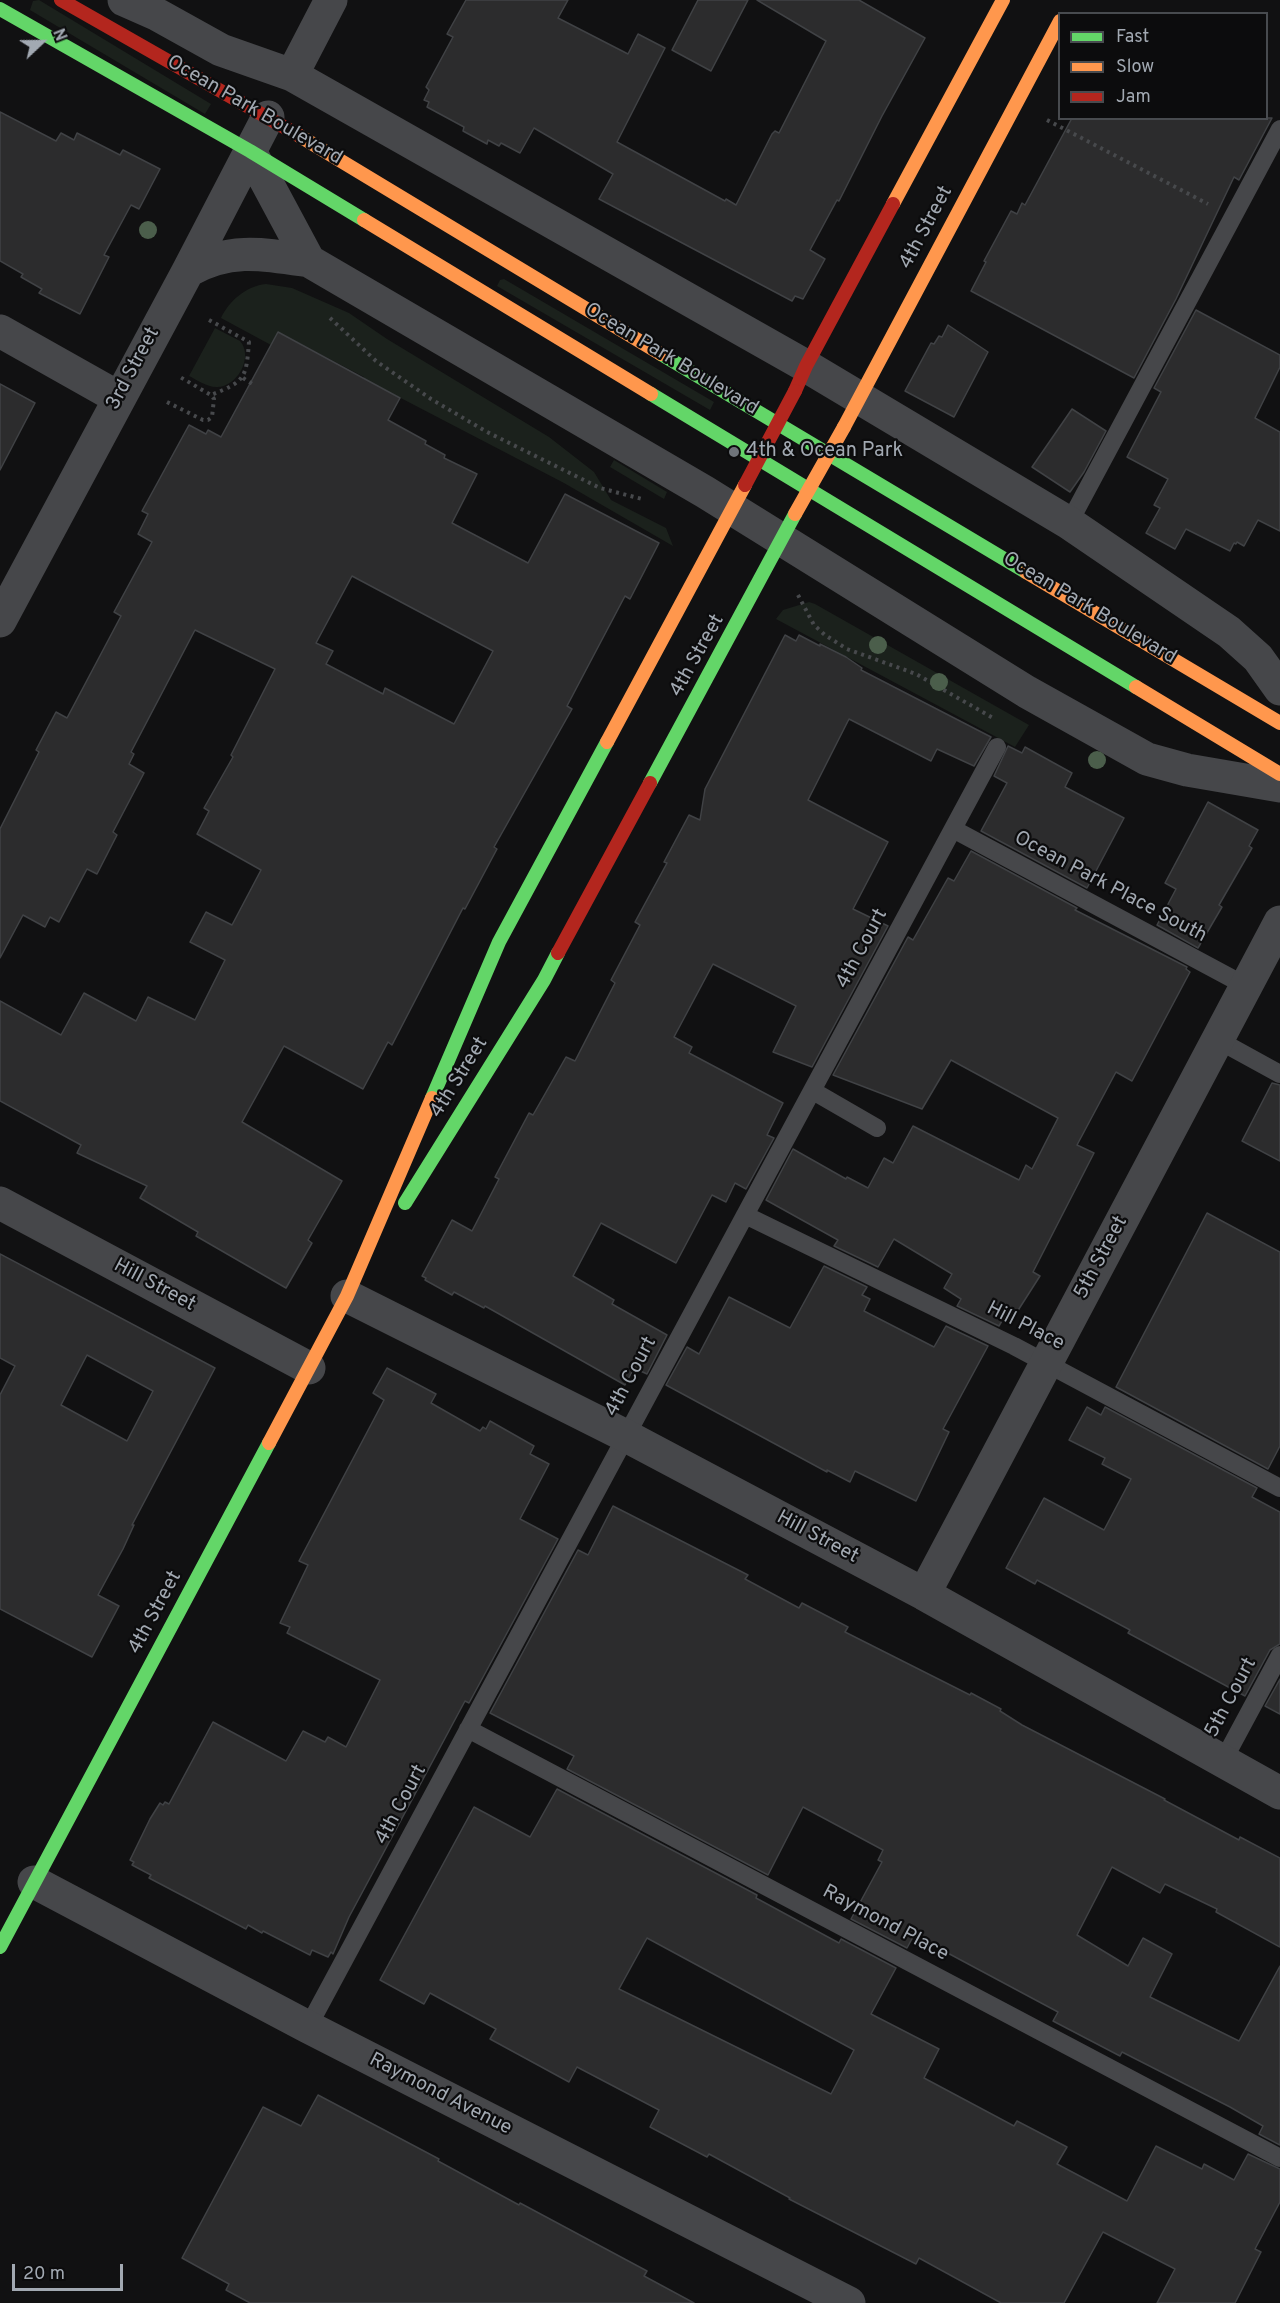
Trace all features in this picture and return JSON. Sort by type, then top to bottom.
[{"type":"street","name":"Ocean Park Boulevard","points":[[61,0],[268,117],[446,227],[1280,723]]},
{"type":"street","name":"Ocean Park Boulevard","points":[[124,0],[158,15],[221,50],[292,75],[800,378],[858,397],[1070,523],[1229,632],[1258,658],[1280,689]]},
{"type":"street","points":[[292,75],[331,0]]},
{"type":"street","name":"4th Street","points":[[347,1296],[499,942],[1003,0]]},
{"type":"street","name":"Ocean Park Boulevard","points":[[0,9],[250,151],[1280,774]]},
{"type":"street","name":"4th Street","points":[[0,1947],[347,1296],[544,980],[844,428],[858,397],[1058,23]]},
{"type":"street","name":"3rd Street","points":[[0,621],[268,117]]},
{"type":"street","name":"Ocean Park Boulevard","points":[[250,151],[309,261]]},
{"type":"street","points":[[188,271],[207,260],[230,255],[266,255],[309,261],[789,526],[1027,692],[1147,759],[1187,770],[1280,786]]},
{"type":"street","points":[[0,331],[119,398]]},
{"type":"street","name":"5th Street","points":[[924,1594],[1280,922]]},
{"type":"street","name":"Hill Street","points":[[0,1203],[309,1368]]},
{"type":"street","name":"Hill Street","points":[[347,1296],[626,1436],[924,1594],[1280,1793]]},
{"type":"street","name":"Raymond Avenue","points":[[34,1882],[308,2027],[849,2303]]},
{"type":"lane","points":[[1070,523],[1280,129]]},
{"type":"lane","name":"4th Court","points":[[308,2027],[997,747]]},
{"type":"lane","name":"Ocean Park Place South","points":[[953,829],[1246,986]]},
{"type":"lane","points":[[1218,1040],[1280,1074]]},
{"type":"lane","points":[[813,1091],[877,1128]]},
{"type":"lane","name":"Hill Place","points":[[745,1215],[1046,1363],[1280,1488]]},
{"type":"lane","name":"5th Court","points":[[1223,1761],[1280,1655]]},
{"type":"lane","name":"Raymond Place","points":[[468,1729],[1280,2158]]},
{"type":"path","points":[[1038,115],[1233,217]]},
{"type":"path","points":[[329,316],[353,342],[376,361],[431,399],[487,432],[600,488],[651,502]]},
{"type":"path","points":[[209,320],[249,342],[243,378],[211,395]]},
{"type":"path","points":[[167,402],[203,420],[212,417],[214,408],[211,395],[180,377]]},
{"type":"path","points":[[243,378],[254,385]]},
{"type":"path","points":[[798,595],[814,625],[825,635],[848,648],[916,674],[993,718]]},
{"type":"shaded area","points":[[39,0],[211,104],[205,114],[30,10],[33,1]]},
{"type":"shaded area","points":[[504,279],[714,402],[710,410],[497,286],[500,280]]},
{"type":"shaded area","points":[[266,284],[292,288],[349,313],[387,339],[549,437],[594,472],[611,500],[666,528],[673,546],[564,483],[370,382],[362,382],[364,377],[278,332],[271,345],[221,318],[239,295]]},
{"type":"shaded area","points":[[215,328],[240,341],[245,355],[237,377],[224,386],[213,387],[189,376]]},
{"type":"shaded area","points":[[614,460],[667,492],[664,499],[610,467]]},
{"type":"shaded area","points":[[809,602],[1029,725],[1015,747],[776,619],[783,610]]},
{"type":"building","points":[[466,0],[568,0],[558,18],[628,54],[638,34],[665,48],[617,142],[736,205],[772,134],[775,131],[779,133],[826,41],[757,0],[859,0],[925,38],[839,201],[837,200],[810,250],[825,259],[803,299],[795,296],[792,301],[599,199],[613,174],[534,128],[520,153],[501,143],[499,146],[488,140],[487,144],[463,131],[464,127],[427,107],[429,102],[424,100],[429,90],[426,87],[453,37],[447,34]]},
{"type":"building","points":[[698,0],[748,0],[711,71],[672,50]]},
{"type":"building","points":[[0,112],[56,141],[61,133],[74,140],[77,133],[120,155],[123,150],[160,169],[139,209],[131,205],[104,255],[109,257],[80,314],[39,293],[42,289],[21,277],[23,274],[0,261]]},
{"type":"building","points":[[1272,118],[1239,180],[1234,177],[1176,299],[1134,378],[971,291],[1011,211],[1017,214],[1022,203],[1025,205],[1071,120],[1268,120]]},
{"type":"building","points":[[1196,310],[1280,355],[1280,367],[1255,418],[1280,432],[1280,531],[1258,520],[1244,546],[1237,542],[1234,543],[1230,551],[1186,529],[1175,549],[1146,533],[1160,508],[1154,505],[1168,479],[1127,457],[1161,392],[1154,388]]},
{"type":"building","points":[[948,325],[988,352],[954,417],[905,391],[931,343],[934,344],[939,336],[942,337]]},
{"type":"building","points":[[278,332],[400,398],[388,420],[426,441],[425,444],[445,455],[444,458],[477,474],[452,523],[528,563],[565,494],[659,543],[630,599],[625,596],[567,706],[572,709],[494,847],[497,849],[465,909],[463,908],[392,1045],[388,1042],[363,1089],[284,1046],[242,1122],[342,1181],[308,1240],[312,1243],[286,1288],[196,1236],[198,1232],[140,1198],[147,1186],[77,1153],[81,1145],[0,1101],[0,1001],[61,1035],[84,993],[136,1021],[148,997],[195,1020],[225,960],[190,942],[206,912],[232,925],[261,870],[197,834],[209,811],[204,808],[233,757],[231,755],[275,669],[195,630],[131,752],[134,754],[129,764],[144,773],[113,832],[117,835],[97,874],[87,869],[59,922],[50,917],[45,927],[23,915],[0,958],[0,829],[39,752],[36,750],[56,712],[67,718],[121,616],[114,612],[152,542],[138,534],[148,514],[142,511],[189,425],[206,434],[208,430],[221,437]],"holes":[[[352,576],[493,651],[454,724],[385,688],[383,694],[326,664],[333,651],[316,643]]]},
{"type":"building","points":[[0,384],[35,403],[0,470]]},
{"type":"building","points":[[1072,409],[1106,431],[1084,472],[1070,492],[1032,467]]},
{"type":"building","points":[[785,635],[796,641],[799,635],[820,646],[820,644],[846,657],[862,668],[861,670],[991,737],[974,766],[937,749],[931,761],[849,719],[808,800],[888,842],[853,909],[888,926],[812,1067],[773,1052],[796,1006],[713,964],[674,1037],[692,1047],[689,1053],[783,1103],[767,1135],[774,1138],[746,1189],[735,1183],[726,1202],[712,1195],[676,1263],[601,1223],[573,1276],[614,1300],[612,1304],[667,1335],[647,1374],[634,1368],[625,1385],[485,1306],[484,1308],[454,1292],[452,1295],[422,1276],[452,1220],[472,1231],[499,1179],[495,1177],[529,1113],[533,1115],[566,1057],[575,1061],[615,983],[611,980],[640,925],[635,922],[667,863],[664,862],[689,815],[700,820],[705,789]]},
{"type":"building","points":[[1008,746],[1022,753],[1025,747],[1072,773],[1065,787],[1124,818],[1087,888],[981,831],[1007,783],[994,776]]},
{"type":"building","points":[[1208,802],[1258,830],[1249,846],[1252,848],[1219,905],[1222,907],[1198,948],[1157,925],[1176,889],[1165,883]]},
{"type":"building","points":[[971,851],[1077,908],[1075,910],[1187,967],[1186,969],[1190,972],[1132,1081],[1116,1072],[1077,1145],[1094,1153],[1033,1272],[1040,1276],[1017,1312],[1010,1307],[999,1326],[957,1306],[961,1299],[944,1288],[952,1274],[894,1239],[878,1267],[834,1246],[838,1240],[766,1200],[793,1149],[846,1179],[847,1177],[868,1188],[884,1158],[893,1163],[913,1126],[1019,1180],[1026,1165],[1032,1169],[1058,1118],[951,1060],[922,1109],[833,1075],[908,937],[913,940],[948,878],[954,881]]},
{"type":"building","points":[[1272,1083],[1280,1085],[1280,1161],[1242,1141]]},
{"type":"building","points":[[1207,1213],[1280,1252],[1280,1446],[1268,1469],[1116,1387]]},
{"type":"building","points":[[0,1254],[215,1368],[132,1525],[134,1525],[123,1549],[98,1595],[119,1606],[92,1657],[0,1609],[0,1395],[15,1366],[0,1358]],"holes":[[[87,1355],[153,1391],[127,1441],[61,1405]]]},
{"type":"building","points":[[824,1266],[867,1287],[862,1295],[870,1299],[864,1311],[934,1347],[946,1326],[988,1346],[943,1429],[949,1432],[916,1501],[855,1471],[850,1482],[827,1470],[827,1472],[666,1385],[687,1347],[699,1354],[729,1297],[790,1328]]},
{"type":"building","points":[[387,1368],[436,1394],[431,1403],[480,1431],[483,1427],[486,1429],[490,1421],[534,1446],[530,1454],[549,1464],[520,1519],[558,1539],[469,1703],[465,1701],[349,1917],[333,1954],[331,1952],[328,1957],[312,1950],[310,1955],[263,1931],[262,1933],[248,1925],[246,1929],[149,1878],[151,1875],[132,1865],[134,1862],[130,1860],[160,1803],[169,1804],[213,1722],[286,1761],[303,1731],[325,1742],[328,1737],[346,1747],[380,1680],[287,1633],[290,1627],[280,1623],[308,1565],[299,1561],[384,1400],[373,1393]]},
{"type":"building","points":[[1087,1407],[1101,1415],[1105,1407],[1257,1488],[1252,1497],[1280,1512],[1280,1644],[1270,1650],[1245,1696],[1128,1633],[1130,1630],[1037,1580],[1035,1584],[1006,1568],[1044,1498],[1104,1530],[1131,1479],[1102,1464],[1105,1458],[1069,1440]]},
{"type":"building","points":[[613,1506],[748,1575],[745,1579],[799,1608],[802,1603],[848,1627],[845,1632],[970,1695],[971,1693],[1001,1709],[1000,1711],[1022,1725],[1239,1840],[1240,1837],[1280,1858],[1280,1947],[1216,1912],[1217,1909],[1165,1884],[1160,1893],[1112,1867],[1077,1935],[1128,1966],[1143,1938],[1172,1954],[1150,1997],[1239,2041],[1280,1966],[1280,2145],[1259,2134],[1263,2126],[1230,2107],[1122,2052],[1120,2056],[1053,2021],[1058,2012],[914,1935],[907,1948],[851,1919],[882,1862],[878,1860],[883,1850],[803,1807],[768,1875],[567,1769],[574,1756],[490,1713],[578,1550],[588,1555]]},
{"type":"building","points":[[1280,1679],[1280,1714],[1265,1706]]},
{"type":"building","points":[[557,1789],[757,1895],[756,1898],[839,1943],[841,1939],[896,1968],[871,2014],[939,2049],[924,2078],[1014,2126],[1017,2121],[1067,2147],[1057,2164],[1127,2201],[1156,2146],[1202,2169],[1204,2164],[1234,2180],[1248,2154],[1280,2169],[1280,2202],[1255,2249],[1261,2252],[1235,2303],[1157,2303],[1175,2269],[1103,2232],[1064,2303],[1001,2303],[919,2258],[916,2264],[789,2199],[709,2154],[707,2157],[650,2127],[659,2110],[577,2067],[569,2082],[490,2039],[496,2029],[430,1993],[424,2004],[380,1980],[474,1807],[530,1837]],"holes":[[[647,1938],[854,2050],[831,2094],[619,1989]]]},
{"type":"building","points":[[318,2095],[439,2159],[438,2161],[519,2205],[520,2203],[647,2271],[644,2276],[694,2303],[250,2303],[226,2290],[229,2284],[182,2258],[263,2107],[301,2126]]},
{"type":"traffic: fast","points":[[0,9],[250,151],[364,220]]},
{"type":"traffic: fast","points":[[661,354],[1026,572]]},
{"type":"traffic: fast","points":[[651,394],[1136,687]]},
{"type":"traffic: fast","points":[[650,783],[795,514]]},
{"type":"traffic: fast","points":[[432,1098],[499,942],[607,742]]},
{"type":"traffic: fast","points":[[405,1203],[544,980],[558,953]]},
{"type":"traffic: fast","points":[[0,1947],[269,1443]]},
{"type":"traffic: slow","points":[[893,204],[1003,0]]},
{"type":"traffic: slow","points":[[844,427],[1058,25]]},
{"type":"traffic: slow","points":[[298,135],[661,354]]},
{"type":"traffic: slow","points":[[364,220],[651,394]]},
{"type":"traffic: slow","points":[[795,514],[844,427]]},
{"type":"traffic: slow","points":[[607,742],[745,485]]},
{"type":"traffic: slow","points":[[1026,572],[1280,723]]},
{"type":"traffic: slow","points":[[1136,687],[1280,774]]},
{"type":"traffic: slow","points":[[269,1443],[347,1296],[432,1098]]},
{"type":"traffic: jam","points":[[61,0],[298,135]]},
{"type":"traffic: jam","points":[[795,391],[806,366],[893,204]]},
{"type":"traffic: jam","points":[[745,485],[795,391]]},
{"type":"traffic: jam","points":[[558,953],[650,783]]},
{"type":"place","name":"4th & Ocean Park","points":[[734,452]]}]
